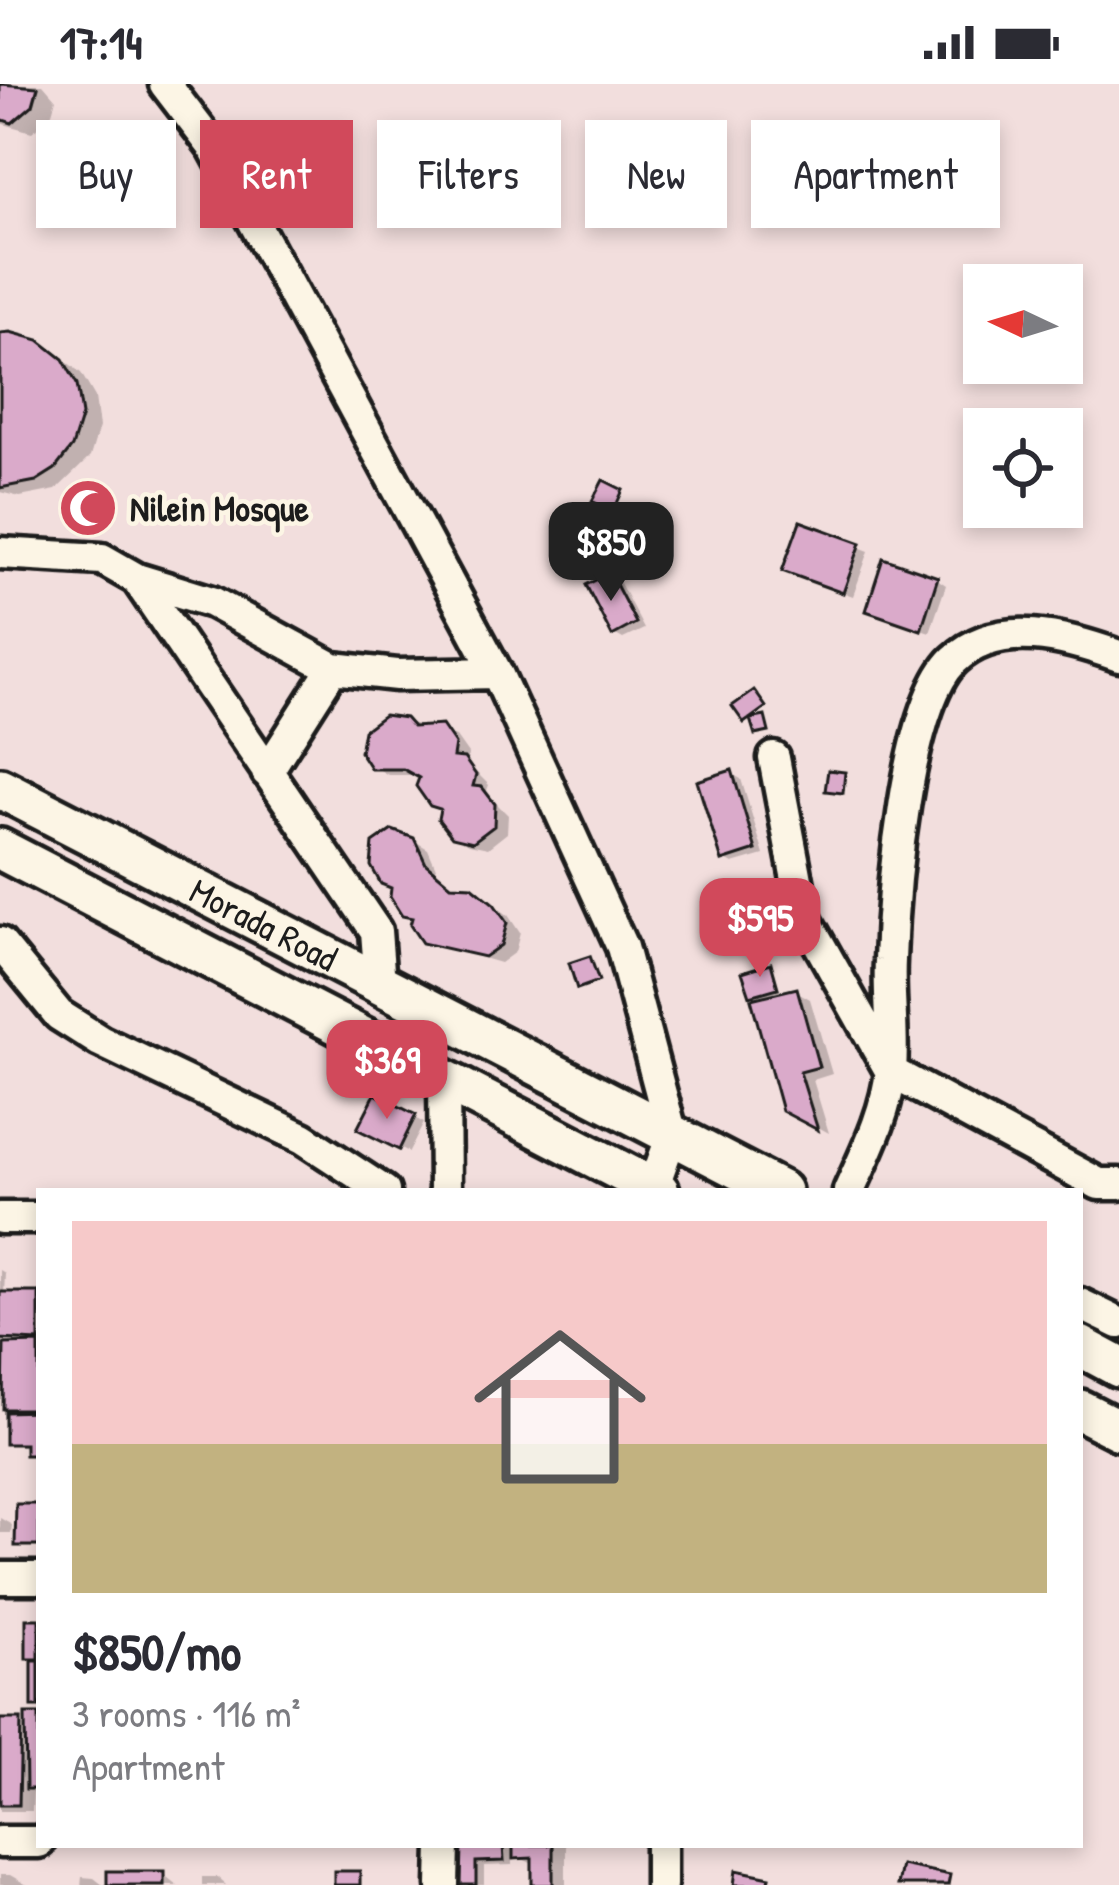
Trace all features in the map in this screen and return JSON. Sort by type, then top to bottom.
[{"type":"main road","name":"Morada Road","points":[[0,788],[775,1188]]},
{"type":"main road","name":"Morada Road","points":[[0,849],[648,1188]]},
{"type":"main road","points":[[1083,1348],[1119,1367]]},
{"type":"main road","points":[[1083,1412],[1119,1430]]},
{"type":"street","points":[[165,84],[214,148],[497,674],[622,947],[672,1135],[653,1188]]},
{"type":"street","points":[[0,553],[101,560],[137,580],[202,598],[333,668],[397,674],[497,674]]},
{"type":"street","points":[[137,580],[376,932],[380,984]]},
{"type":"street","points":[[850,1188],[873,1138],[891,1072],[890,962],[897,861],[934,686],[956,658],[988,641],[1036,633],[1119,656]]},
{"type":"street","points":[[267,772],[333,668]]},
{"type":"street","points":[[774,758],[804,916],[891,1072],[1099,1184],[1118,1186]]},
{"type":"street","points":[[0,943],[59,1015],[100,1041],[303,1138],[379,1188]]},
{"type":"street","points":[[444,1079],[445,1188]]},
{"type":"street","points":[[0,1218],[36,1218]]},
{"type":"street","points":[[1083,1305],[1119,1323]]},
{"type":"street","points":[[0,1578],[36,1577]]},
{"type":"street","points":[[0,1842],[36,1842]]},
{"type":"street","points":[[443,1885],[444,1848]]},
{"type":"street","points":[[661,1848],[661,1885]]},
{"type":"building","points":[[0,84],[38,87],[33,105],[12,123],[0,119]]},
{"type":"building","points":[[0,333],[39,340],[63,359],[77,384],[82,415],[72,447],[55,469],[36,481],[0,488]]},
{"type":"building","points":[[603,480],[623,490],[613,512],[592,501]]},
{"type":"building","points":[[602,516],[638,531],[632,547],[596,532]]},
{"type":"building","points":[[800,521],[861,543],[843,593],[782,571]]},
{"type":"building","points":[[883,558],[938,577],[921,630],[866,611]]},
{"type":"building","points":[[610,573],[636,623],[612,636],[586,585]]},
{"type":"building","points":[[754,690],[766,707],[744,723],[732,706]]},
{"type":"building","points":[[384,715],[405,718],[413,727],[442,725],[455,744],[453,757],[464,758],[476,775],[473,786],[482,787],[495,804],[494,826],[473,842],[452,837],[438,819],[440,809],[430,806],[416,786],[419,778],[403,769],[371,769],[360,752],[364,730]]},
{"type":"building","points":[[765,716],[769,732],[755,735],[750,719]]},
{"type":"building","points":[[732,770],[756,850],[722,861],[697,781]]},
{"type":"building","points":[[828,770],[845,772],[843,793],[825,791]]},
{"type":"building","points":[[392,830],[414,838],[426,864],[451,885],[472,886],[494,904],[507,923],[501,945],[484,957],[422,943],[410,925],[412,918],[402,916],[390,897],[391,888],[381,884],[371,866],[373,843]]},
{"type":"building","points":[[590,956],[599,981],[577,989],[569,963]]},
{"type":"building","points":[[771,963],[778,988],[750,996],[742,972]]},
{"type":"building","points":[[797,988],[819,1067],[800,1072],[818,1130],[782,1111],[751,999]]},
{"type":"building","points":[[375,1094],[416,1115],[399,1150],[357,1129]]},
{"type":"building","points":[[0,1292],[36,1292],[36,1341],[0,1339]]},
{"type":"building","points":[[36,1343],[36,1409],[3,1409],[4,1344]]},
{"type":"building","points":[[36,1411],[36,1455],[25,1455],[25,1444],[5,1444],[5,1412]]},
{"type":"building","points":[[16,1504],[36,1504],[36,1546],[15,1546]]},
{"type":"building","points":[[26,1619],[36,1619],[36,1659],[26,1659]]},
{"type":"building","points":[[32,1661],[36,1661],[36,1707],[32,1707]]},
{"type":"building","points":[[25,1714],[36,1714],[36,1789],[26,1789]]},
{"type":"building","points":[[0,1719],[21,1719],[19,1805],[0,1805]]},
{"type":"building","points":[[455,1848],[503,1848],[504,1861],[476,1862],[476,1885],[456,1885]]},
{"type":"building","points":[[513,1848],[553,1848],[553,1885],[532,1885],[532,1858],[513,1859]]},
{"type":"building","points":[[901,1865],[950,1875],[948,1885],[897,1885]]},
{"type":"building","points":[[736,1870],[770,1877],[768,1885],[734,1885]]},
{"type":"building","points":[[107,1871],[164,1871],[164,1885],[107,1885]]},
{"type":"building","points":[[334,1871],[360,1871],[360,1885],[334,1885]]},
{"type":"place","name":"Nilein Mosque","points":[[88,508]]}]
